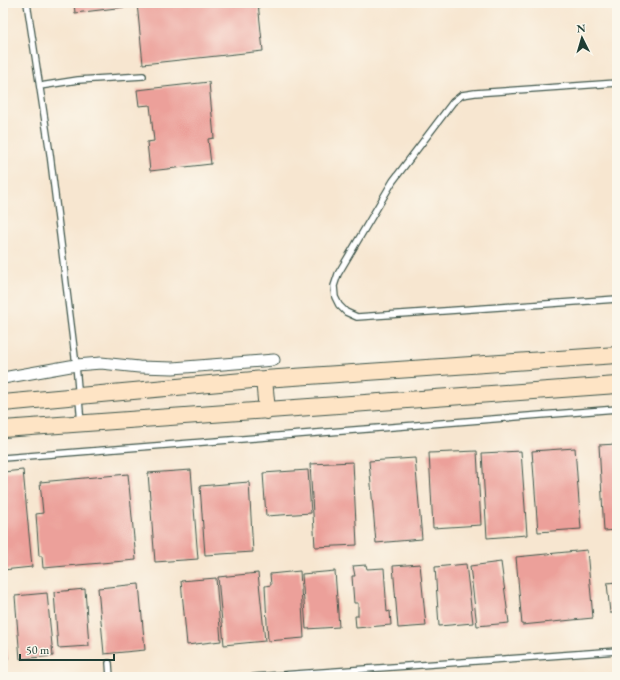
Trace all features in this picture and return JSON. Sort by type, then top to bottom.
[{"type":"main road","points":[[3,404],[264,379],[617,355]]},
{"type":"main road","points":[[264,379],[267,411]]},
{"type":"main road","points":[[3,429],[617,385]]},
{"type":"street","points":[[3,378],[102,363],[139,367],[173,368],[274,360]]},
{"type":"lane","points":[[27,3],[50,154],[76,366],[81,423]]},
{"type":"lane","points":[[40,86],[78,80],[142,76]]},
{"type":"lane","points":[[617,83],[482,92],[459,96],[386,191],[338,274],[334,292],[339,305],[351,315],[357,317],[617,300]]},
{"type":"lane","points":[[3,458],[617,409]]},
{"type":"lane","points":[[254,677],[616,652]]},
{"type":"lane","points":[[109,663],[110,677]]},
{"type":"building","points":[[74,3],[132,3],[133,6],[75,13]]},
{"type":"building","points":[[137,3],[258,3],[263,51],[143,64]]},
{"type":"building","points":[[209,82],[214,138],[208,139],[211,164],[150,171],[147,142],[154,141],[150,105],[139,106],[137,90]]},
{"type":"building","points":[[617,444],[617,530],[604,531],[599,445]]},
{"type":"building","points":[[575,448],[581,529],[538,532],[532,451]]},
{"type":"building","points":[[477,451],[481,525],[433,528],[429,453]]},
{"type":"building","points":[[521,451],[527,535],[487,538],[482,453]]},
{"type":"building","points":[[415,458],[422,539],[376,543],[369,461]]},
{"type":"building","points":[[353,462],[357,545],[315,547],[310,464]]},
{"type":"building","points":[[23,470],[32,567],[3,570],[3,472]]},
{"type":"building","points":[[191,470],[198,559],[155,562],[148,473]]},
{"type":"building","points":[[308,470],[311,513],[266,516],[263,473]]},
{"type":"building","points":[[128,474],[136,560],[43,568],[42,556],[39,556],[36,514],[43,513],[40,482]]},
{"type":"building","points":[[249,482],[253,552],[205,555],[200,486]]},
{"type":"building","points":[[587,550],[593,618],[522,625],[516,557]]},
{"type":"building","points":[[501,562],[509,623],[477,626],[470,566]]},
{"type":"building","points":[[420,564],[426,626],[398,628],[393,566]]},
{"type":"building","points":[[466,564],[473,623],[439,626],[435,567]]},
{"type":"building","points":[[366,565],[367,569],[384,568],[387,612],[390,611],[391,625],[356,628],[355,616],[358,616],[358,603],[354,603],[352,576],[355,576],[353,566]]},
{"type":"building","points":[[300,571],[304,638],[268,641],[265,586],[271,585],[270,574]]},
{"type":"building","points":[[335,571],[339,627],[306,629],[302,574]]},
{"type":"building","points":[[258,573],[265,641],[224,645],[218,577]]},
{"type":"building","points":[[216,578],[221,641],[187,645],[181,581]]},
{"type":"building","points":[[617,582],[617,613],[610,613],[607,583]]},
{"type":"building","points":[[139,584],[145,650],[104,654],[98,588]]},
{"type":"building","points":[[85,589],[89,646],[58,648],[54,592]]},
{"type":"building","points":[[47,593],[53,656],[20,659],[15,596]]},
{"type":"building","points":[[3,620],[8,659],[3,659]]}]
